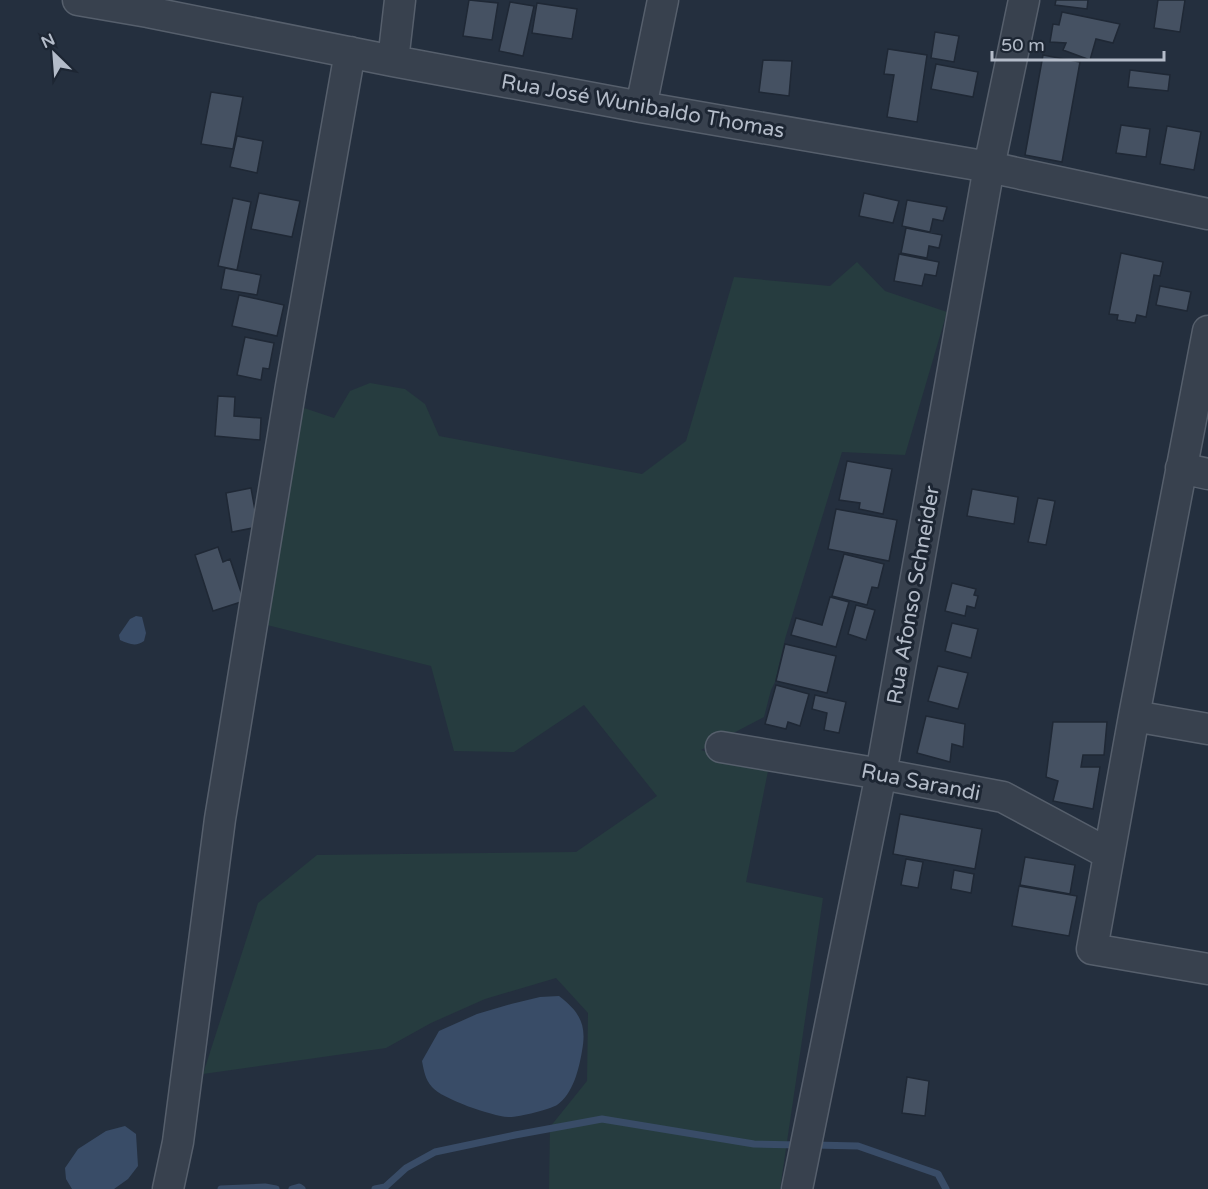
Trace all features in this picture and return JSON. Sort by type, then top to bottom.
[{"type":"street","name":"Rua José Wunibaldo Thomas","points":[[78,0],[150,6],[393,61],[641,107],[989,167],[1208,214]]},
{"type":"street","points":[[393,61],[400,0]]},
{"type":"street","points":[[641,107],[663,0]]},
{"type":"street","name":"Rua Afonso Schneider","points":[[797,1189],[881,774],[989,167],[1024,0]]},
{"type":"street","points":[[168,1189],[178,1142],[220,819],[291,386],[350,52]]},
{"type":"street","points":[[1208,332],[1195,471],[1134,716],[1092,949],[1208,969]]},
{"type":"street","points":[[1134,716],[1208,729]]},
{"type":"street","name":"Rua Sarandi","points":[[721,747],[1003,797],[1109,854]]},
{"type":"green space","points":[[857,262],[885,291],[947,312],[905,455],[842,452],[785,639],[764,717],[701,750],[768,771],[746,882],[823,898],[780,1189],[549,1189],[550,1127],[587,1081],[588,1013],[556,978],[485,999],[431,1023],[386,1048],[203,1074],[258,903],[317,855],[576,852],[657,796],[584,705],[514,752],[454,751],[431,666],[263,624],[298,406],[334,418],[350,391],[370,383],[405,389],[425,404],[439,436],[642,474],[686,441],[734,277],[830,286]]},
{"type":"water","points":[[136,616],[142,617],[146,633],[144,641],[129,644],[120,640],[119,635],[130,619]]},
{"type":"water","points":[[559,996],[577,1014],[582,1026],[583,1042],[574,1081],[563,1100],[557,1105],[518,1116],[501,1116],[456,1102],[432,1087],[425,1075],[422,1061],[439,1031],[477,1014],[511,1004],[540,997]]},
{"type":"water","points":[[125,1126],[136,1134],[138,1166],[128,1179],[114,1189],[72,1189],[66,1179],[65,1168],[78,1149],[106,1131]]},
{"type":"building","points":[[469,0],[498,3],[492,40],[463,36]]},
{"type":"building","points":[[1056,0],[1088,0],[1087,9],[1055,5]]},
{"type":"building","points":[[1158,0],[1185,0],[1180,32],[1154,28]]},
{"type":"building","points":[[510,2],[534,6],[523,56],[499,51]]},
{"type":"building","points":[[537,3],[577,9],[572,39],[532,33]]},
{"type":"building","points":[[1062,12],[1120,24],[1113,43],[1096,39],[1090,60],[1063,50],[1066,43],[1050,42],[1053,24],[1059,25]]},
{"type":"building","points":[[935,32],[959,36],[954,62],[931,58]]},
{"type":"building","points":[[888,49],[927,55],[917,122],[887,117],[894,75],[884,74]]},
{"type":"building","points":[[1043,55],[1080,62],[1062,162],[1025,155]]},
{"type":"building","points":[[763,60],[792,61],[789,96],[759,92]]},
{"type":"building","points":[[936,64],[978,72],[973,97],[931,89]]},
{"type":"building","points":[[1130,70],[1170,75],[1168,91],[1128,87]]},
{"type":"building","points":[[211,92],[243,97],[233,149],[201,144]]},
{"type":"building","points":[[1121,125],[1150,129],[1146,157],[1116,153]]},
{"type":"building","points":[[1167,126],[1201,132],[1194,170],[1160,164]]},
{"type":"building","points":[[237,136],[263,141],[257,173],[230,167]]},
{"type":"building","points":[[259,193],[300,201],[292,237],[251,229]]},
{"type":"building","points":[[864,193],[899,201],[893,223],[859,216]]},
{"type":"building","points":[[233,198],[251,202],[237,270],[218,266]]},
{"type":"building","points":[[907,200],[947,207],[943,221],[933,219],[930,232],[902,226]]},
{"type":"building","points":[[906,228],[942,235],[939,248],[929,246],[927,258],[901,253]]},
{"type":"building","points":[[1121,253],[1163,262],[1160,276],[1154,275],[1146,317],[1137,315],[1135,323],[1117,320],[1118,315],[1109,314]]},
{"type":"building","points":[[899,254],[939,262],[936,276],[925,274],[922,286],[894,281]]},
{"type":"building","points":[[225,268],[261,275],[257,295],[221,289]]},
{"type":"building","points":[[1160,286],[1191,292],[1187,311],[1156,305]]},
{"type":"building","points":[[239,295],[284,305],[277,336],[232,326]]},
{"type":"building","points":[[245,337],[274,343],[269,369],[263,368],[261,380],[237,375]]},
{"type":"building","points":[[218,396],[235,397],[234,416],[261,418],[260,440],[215,436]]},
{"type":"building","points":[[847,461],[892,469],[883,514],[859,509],[860,503],[839,500]]},
{"type":"building","points":[[251,488],[258,527],[232,532],[226,493]]},
{"type":"building","points":[[972,489],[1018,497],[1014,524],[967,516]]},
{"type":"building","points":[[1038,498],[1055,501],[1046,545],[1028,542]]},
{"type":"building","points":[[836,509],[897,520],[889,561],[828,549]]},
{"type":"building","points":[[218,547],[223,562],[230,559],[244,601],[213,611],[195,555]]},
{"type":"building","points":[[844,554],[884,564],[878,588],[872,587],[867,605],[832,596]]},
{"type":"building","points":[[952,583],[976,589],[974,595],[978,596],[975,608],[967,606],[965,616],[945,611]]},
{"type":"building","points":[[830,597],[849,602],[836,647],[791,635],[796,618],[822,625]]},
{"type":"building","points":[[856,605],[875,610],[866,640],[848,634]]},
{"type":"building","points":[[952,623],[978,629],[971,658],[945,651]]},
{"type":"building","points":[[785,644],[836,656],[827,693],[776,681]]},
{"type":"building","points":[[938,666],[968,673],[958,709],[928,701]]},
{"type":"building","points":[[776,685],[809,694],[800,726],[788,722],[786,729],[765,724]]},
{"type":"building","points":[[815,695],[846,702],[839,733],[824,730],[827,713],[812,709]]},
{"type":"building","points":[[926,716],[965,724],[963,747],[952,744],[950,762],[917,753]]},
{"type":"building","points":[[1053,722],[1107,722],[1104,755],[1083,755],[1081,767],[1100,767],[1093,809],[1053,801],[1058,781],[1046,777]]},
{"type":"building","points":[[900,814],[982,829],[975,869],[893,854]]},
{"type":"building","points":[[1025,857],[1075,865],[1070,894],[1020,885]]},
{"type":"building","points":[[906,859],[923,862],[918,888],[901,885]]},
{"type":"building","points":[[954,870],[974,874],[971,893],[951,889]]},
{"type":"building","points":[[1019,886],[1077,896],[1069,936],[1012,926]]},
{"type":"building","points":[[907,1077],[929,1081],[925,1116],[902,1113]]},
{"type":"waterway","points":[[375,1189],[385,1187],[406,1168],[435,1152],[602,1119],[754,1144],[800,1145]]},
{"type":"waterway","points":[[814,1145],[858,1146],[938,1174],[946,1189]]},
{"type":"waterway","points":[[221,1189],[265,1187],[276,1189]]},
{"type":"waterway","points":[[292,1189],[299,1187],[302,1189]]}]
